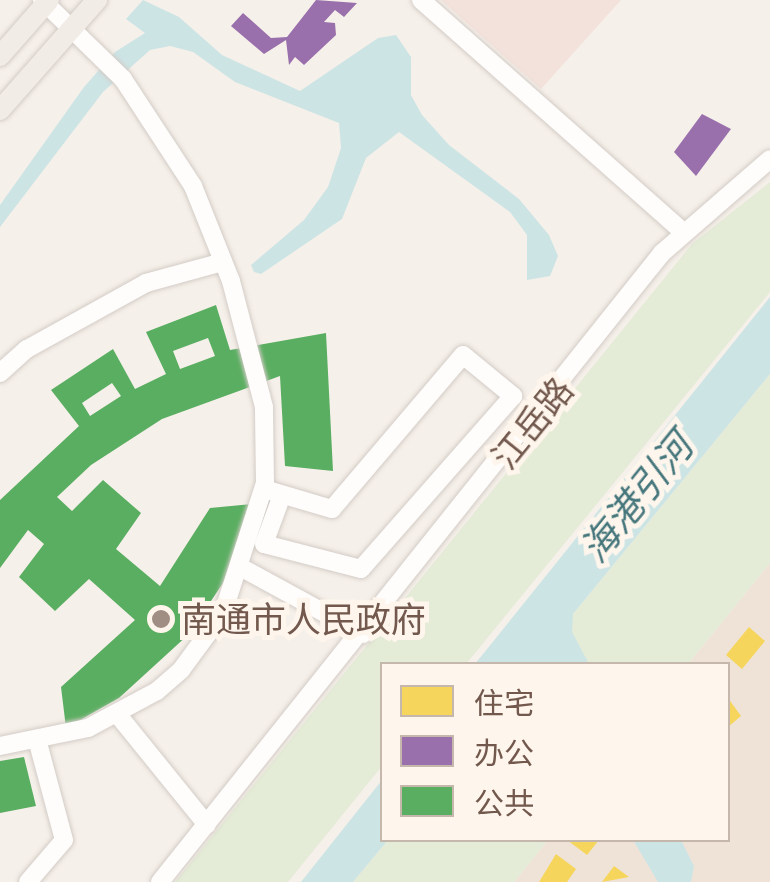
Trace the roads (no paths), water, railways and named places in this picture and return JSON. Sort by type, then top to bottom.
[{"type":"main road","points":[[0,110],[98,0]]},
{"type":"main road","points":[[0,56],[46,1]]},
{"type":"street","points":[[421,0],[682,231]]},
{"type":"street","points":[[46,1],[123,79],[193,186],[223,262],[264,407],[273,492],[264,544],[362,568],[512,396],[464,355],[332,509],[273,492]]},
{"type":"street","name":"江岳路","points":[[160,882],[363,634],[682,231],[770,159]]},
{"type":"street","points":[[0,373],[27,349],[146,283],[223,262]]},
{"type":"street","points":[[0,746],[37,740],[118,715],[181,670],[223,614],[273,492]]},
{"type":"street","points":[[242,568],[363,634]]},
{"type":"street","points":[[118,715],[207,825]]},
{"type":"street","points":[[28,882],[64,840],[37,740]]},
{"type":"water","points":[[143,0],[179,17],[222,55],[300,91],[378,38],[396,35],[411,57],[411,95],[422,115],[449,145],[519,199],[549,235],[558,256],[550,276],[527,280],[527,235],[510,212],[399,132],[366,158],[342,219],[261,274],[254,272],[251,265],[304,220],[328,187],[341,148],[339,123],[235,82],[193,52],[170,46],[150,50],[103,92],[0,227],[0,205],[84,87],[115,52],[145,33],[126,19]]},
{"type":"water","name":"海港引河","points":[[770,297],[770,374],[573,614],[572,632],[588,662],[477,662]]},
{"type":"water","points":[[380,783],[380,842],[386,842],[353,882],[301,882]]},
{"type":"water","points":[[634,842],[682,842],[694,866],[691,882],[658,882]]},
{"type":"place","name":"南通市人民政府","points":[[161,619]]}]
